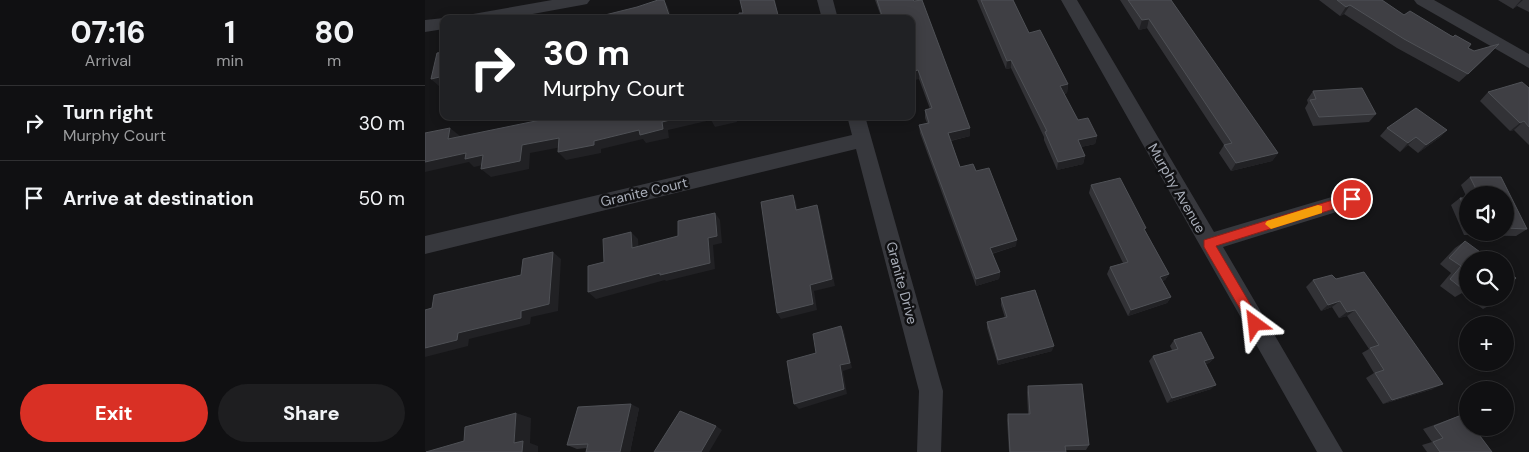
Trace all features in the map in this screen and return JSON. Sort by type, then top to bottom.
[{"type":"street","points":[[496,15],[582,0]]},
{"type":"street","points":[[825,0],[830,15]]},
{"type":"street","name":"Murphy Avenue","points":[[1069,0],[1208,244],[1331,452]]},
{"type":"street","points":[[1422,0],[1529,62]]},
{"type":"street","points":[[425,26],[440,24]]},
{"type":"street","name":"Granite Drive","points":[[858,120],[931,391],[929,452]]},
{"type":"street","name":"Granite Court","points":[[425,245],[863,140]]},
{"type":"street","points":[[1208,244],[1352,199]]},
{"type":"building","points":[[658,0],[664,0],[669,15],[605,15]]},
{"type":"building","points":[[740,0],[774,0],[778,15],[739,15],[739,13],[743,13]]},
{"type":"building","points":[[877,0],[922,0],[970,128],[948,133],[960,167],[973,164],[976,171],[989,168],[1017,240],[990,248],[1000,272],[976,279],[919,125],[929,123],[925,110],[932,108],[918,70],[915,71],[915,15],[882,15]]},
{"type":"building","points":[[981,0],[1013,0],[1029,33],[1040,30],[1068,84],[1060,86],[1078,120],[1088,118],[1097,136],[1078,140],[1085,156],[1058,162],[1045,132],[1047,131],[1011,60],[1007,61]]},
{"type":"building","points":[[1128,0],[1171,0],[1278,153],[1236,163],[1224,145],[1232,143],[1149,19],[1142,20]]},
{"type":"building","points":[[1337,0],[1382,0],[1404,15],[1410,11],[1453,37],[1455,35],[1471,44],[1468,48],[1474,51],[1499,44],[1468,74],[1404,39],[1350,5],[1346,7]]},
{"type":"building","points":[[437,53],[440,53],[440,77],[431,79]]},
{"type":"building","points":[[1522,82],[1529,88],[1529,127],[1524,121],[1520,123],[1488,92]]},
{"type":"building","points":[[1362,88],[1376,114],[1319,117],[1310,100],[1316,99],[1313,91]]},
{"type":"building","points":[[1416,108],[1447,130],[1426,145],[1416,137],[1408,143],[1387,128]]},
{"type":"building","points":[[541,120],[670,120],[662,122],[663,129],[640,135],[639,130],[594,141],[594,145],[558,152],[559,138],[522,145],[520,161],[481,169],[483,155],[465,159],[466,153],[425,162],[425,133],[450,128],[448,139]]},
{"type":"building","points":[[1470,177],[1501,177],[1506,186],[1474,186]]},
{"type":"building","points":[[1120,178],[1146,228],[1144,229],[1169,274],[1160,277],[1171,297],[1131,310],[1110,267],[1128,262],[1091,185]]},
{"type":"building","points":[[793,195],[796,210],[817,205],[832,279],[810,285],[813,304],[777,313],[761,202]]},
{"type":"building","points":[[1514,203],[1527,229],[1514,228]]},
{"type":"building","points":[[715,213],[717,236],[708,238],[710,263],[660,275],[660,273],[588,292],[588,266],[604,262],[603,239],[631,232],[632,248],[678,236],[678,221]]},
{"type":"building","points":[[1465,241],[1479,251],[1459,251],[1459,265],[1449,258]]},
{"type":"building","points":[[553,252],[549,304],[521,311],[521,318],[458,333],[457,340],[425,348],[425,310],[432,308],[434,295],[521,275],[523,259]]},
{"type":"building","points":[[1459,268],[1459,286],[1450,279]]},
{"type":"building","points":[[1364,272],[1443,384],[1392,400],[1375,373],[1384,370],[1370,348],[1379,345],[1355,310],[1347,312],[1340,301],[1328,305],[1313,280],[1332,275],[1336,279]]},
{"type":"building","points":[[1035,290],[1054,346],[998,360],[987,322],[1007,317],[1001,298]]},
{"type":"building","points":[[841,326],[850,363],[840,365],[844,389],[794,404],[787,361],[816,353],[813,334]]},
{"type":"building","points":[[1201,332],[1214,358],[1204,361],[1216,385],[1172,398],[1153,356],[1178,349],[1174,340]]},
{"type":"building","points":[[1082,384],[1089,445],[1065,446],[1066,452],[1010,452],[1008,414],[1030,414],[1028,386]]},
{"type":"building","points":[[631,404],[620,452],[586,452],[588,444],[567,445],[578,407]]},
{"type":"building","points":[[680,411],[716,426],[701,452],[654,452]]},
{"type":"building","points":[[516,413],[514,443],[523,441],[522,452],[426,452],[464,441],[465,427]]},
{"type":"building","points":[[1459,416],[1459,436],[1480,436],[1492,452],[1440,452],[1433,442],[1443,438],[1434,426]]},
{"type":"slow traffic","points":[[1271,224],[1318,210]]},
{"type":"route","points":[[1255,324],[1208,244],[1352,199]]}]
